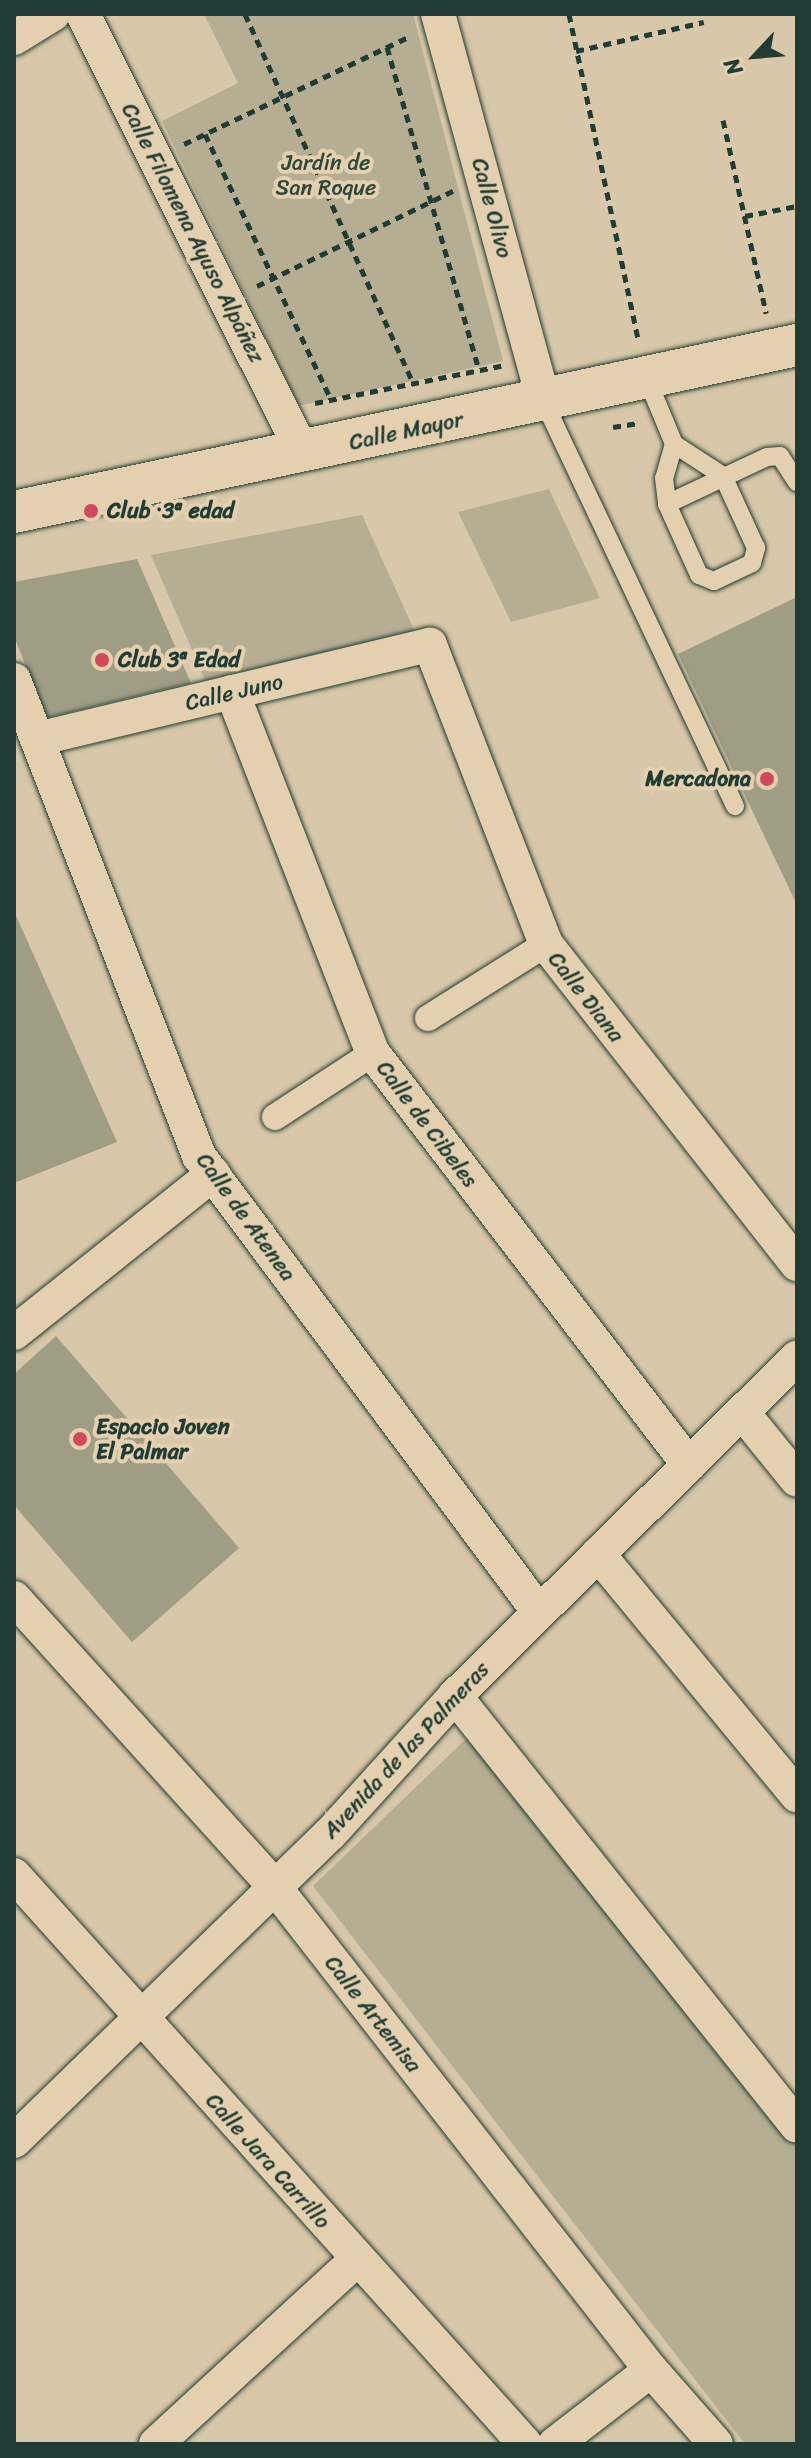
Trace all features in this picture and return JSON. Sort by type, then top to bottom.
[{"type":"street","points":[[14,38],[53,14]]},
{"type":"street","name":"Calle Filomena Ayuso Alpáñez","points":[[83,14],[302,452]]},
{"type":"street","name":"Calle Olivo","points":[[428,23],[544,402]]},
{"type":"street","name":"Calle Mayor","points":[[14,512],[544,402],[786,347]]},
{"type":"street","name":"Calle Juno","points":[[37,739],[430,645]]},
{"type":"street","name":"Calle Diana","points":[[430,645],[546,944],[797,1264]]},
{"type":"street","name":"Calle de Atenea","points":[[14,680],[199,1156],[539,1612]]},
{"type":"street","name":"Calle de Cibeles","points":[[232,692],[373,1053],[689,1465]]},
{"type":"street","points":[[428,1018],[546,944]]},
{"type":"street","points":[[275,1117],[373,1053]]},
{"type":"street","points":[[14,1333],[213,1174]]},
{"type":"street","name":"Avenida de las Palmeras","points":[[14,2141],[273,1885],[330,1834],[455,1696],[797,1358]]},
{"type":"street","points":[[742,1412],[797,1480]]},
{"type":"street","points":[[598,1554],[797,1795]]},
{"type":"street","name":"Calle Artemisa","points":[[14,1598],[273,1885],[651,2370],[716,2444]]},
{"type":"street","points":[[455,1696],[796,2127]]},
{"type":"street","name":"Calle Jara Carrillo","points":[[14,1875],[356,2260],[525,2444]]},
{"type":"street","points":[[156,2444],[356,2260]]},
{"type":"street","points":[[555,2444],[651,2370]]},
{"type":"lane","points":[[647,379],[674,444],[723,476],[756,548],[752,563],[706,581],[667,504],[664,478],[674,444]]},
{"type":"lane","points":[[544,402],[735,806]]},
{"type":"lane","points":[[667,504],[723,476],[780,456],[797,482]]},
{"type":"path","points":[[245,14],[412,381]]},
{"type":"path","points":[[569,14],[647,379]]},
{"type":"path","points":[[576,51],[704,22]]},
{"type":"path","points":[[155,158],[284,98],[428,23]]},
{"type":"path","points":[[387,47],[478,366]]},
{"type":"path","points":[[723,120],[745,216],[786,347]]},
{"type":"path","points":[[205,134],[331,399]]},
{"type":"path","points":[[244,292],[458,189]]},
{"type":"path","points":[[745,216],[797,206]]},
{"type":"green space","name":"Jardín de San Roque","points":[[204,14],[413,14],[503,361],[298,406],[162,121],[238,83]]},
{"type":"green space","points":[[549,489],[600,598],[511,622],[458,512]]},
{"type":"green space","points":[[362,515],[415,632],[205,680],[151,555]]},
{"type":"green space","points":[[469,1736],[789,2143],[797,2137],[797,2444],[745,2444],[313,1886]]},
{"type":"building","name":"Club 3ª Edad","points":[[137,559],[191,683],[46,718],[14,636],[14,582]]},
{"type":"building","name":"Mercadona","points":[[797,597],[797,905],[678,654]]},
{"type":"building","points":[[14,911],[117,1142],[14,1183]]},
{"type":"building","name":"Espacio Joven El Palmar","points":[[56,1336],[239,1548],[132,1642],[14,1505],[14,1374]]},
{"type":"place","name":"Club ·3ª edad","points":[[91,511]]},
{"type":"place","name":"Club 3ª Edad","points":[[102,660]]},
{"type":"place","name":"Mercadona","points":[[767,779]]},
{"type":"place","name":"Espacio Joven El Palmar","points":[[80,1439]]}]
